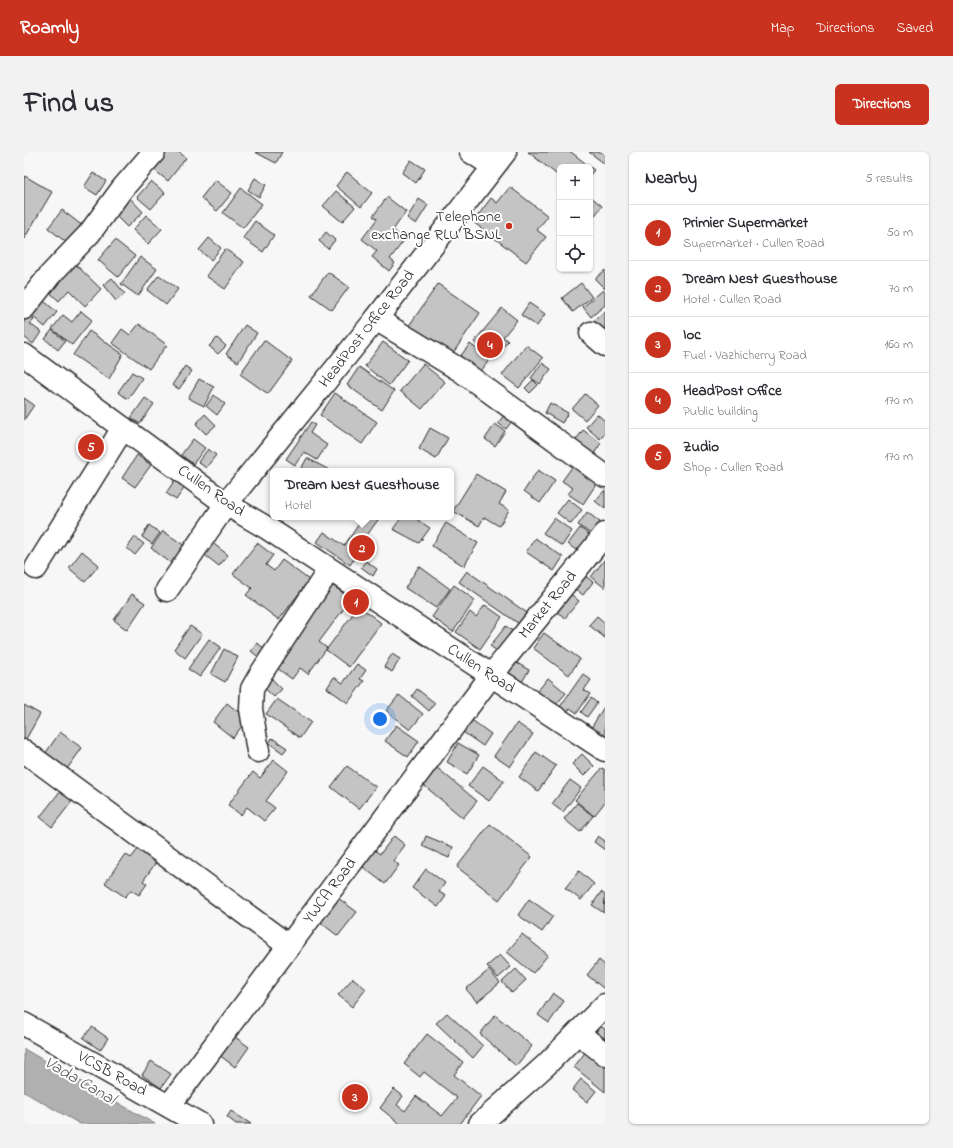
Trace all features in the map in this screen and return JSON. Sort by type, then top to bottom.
[{"type":"street","points":[[24,308],[50,275],[89,234],[122,189],[154,152]]},
{"type":"street","points":[[471,152],[499,159]]},
{"type":"street","name":"HeadPost Office Road","points":[[167,590],[226,504],[376,319],[499,159]]},
{"type":"street","points":[[376,319],[460,370],[605,476]]},
{"type":"street","name":"Cullen Road","points":[[24,355],[226,504],[268,528],[329,570],[605,750]]},
{"type":"street","points":[[36,568],[123,428]]},
{"type":"street","name":"Market Road","points":[[491,676],[605,534]]},
{"type":"street","points":[[258,751],[251,709],[252,689],[260,674],[329,570]]},
{"type":"street","name":"YWCA Road","points":[[169,1106],[491,676]]},
{"type":"street","points":[[24,751],[289,946]]},
{"type":"street","points":[[480,1124],[546,1065],[605,1005]]},
{"type":"street","name":"VCSB Road","points":[[24,1024],[200,1124]]},
{"type":"street","points":[[578,1032],[605,1054]]},
{"type":"shaded area","points":[[24,1049],[155,1124],[80,1124],[24,1092]]},
{"type":"building","points":[[158,152],[179,152],[186,158],[168,181],[148,165]]},
{"type":"building","points":[[255,152],[282,152],[276,163]]},
{"type":"building","points":[[528,152],[571,152],[586,164],[557,164],[557,175]]},
{"type":"building","points":[[589,152],[605,152],[605,164]]},
{"type":"building","points":[[411,160],[425,169],[416,183],[402,173]]},
{"type":"building","points":[[347,172],[372,193],[361,207],[336,186]]},
{"type":"building","points":[[93,173],[106,181],[97,195],[84,187]]},
{"type":"building","points":[[25,176],[52,192],[24,239],[24,178]]},
{"type":"building","points":[[255,178],[266,185],[259,197],[248,190]]},
{"type":"building","points":[[215,180],[232,193],[217,211],[201,198]]},
{"type":"building","points":[[151,181],[165,193],[151,209],[137,197]]},
{"type":"building","name":"Telephone exchange RLU BSNL","points":[[510,187],[548,216],[537,230],[546,237],[526,262],[473,222],[491,198],[497,203]]},
{"type":"building","points":[[241,188],[262,204],[243,228],[223,213]]},
{"type":"building","points":[[336,191],[355,207],[342,222],[323,206]]},
{"type":"building","points":[[128,196],[143,212],[127,227],[112,212]]},
{"type":"building","points":[[387,197],[406,212],[393,230],[405,239],[390,259],[395,263],[389,271],[372,257],[377,251],[362,239],[377,219],[373,216]]},
{"type":"building","points":[[593,198],[602,206],[593,218]]},
{"type":"building","points":[[419,199],[428,205],[416,224],[407,218]]},
{"type":"building","points":[[62,210],[88,230],[82,237],[76,232],[67,243],[48,228]]},
{"type":"building","points":[[146,215],[162,229],[148,244],[133,230]]},
{"type":"building","points":[[255,221],[274,235],[263,252],[243,238]]},
{"type":"building","points":[[326,232],[335,240],[328,249],[319,241]]},
{"type":"building","points":[[209,238],[221,248],[211,260],[199,250]]},
{"type":"building","points":[[115,240],[135,256],[118,277],[98,260]]},
{"type":"building","points":[[225,249],[244,262],[225,289],[206,276]]},
{"type":"building","points":[[140,257],[157,269],[138,296],[121,284]]},
{"type":"building","points":[[71,260],[101,289],[85,306],[69,290],[59,301],[45,288]]},
{"type":"building","points":[[605,270],[605,289],[595,279]]},
{"type":"building","points":[[328,272],[349,287],[332,310],[311,295]]},
{"type":"building","points":[[159,275],[178,289],[166,305],[147,290]]},
{"type":"building","points":[[112,278],[125,294],[116,301],[103,285]]},
{"type":"building","points":[[581,283],[592,297],[573,312],[562,298]]},
{"type":"building","points":[[438,284],[480,313],[449,359],[406,330]]},
{"type":"building","points":[[603,290],[605,292],[605,305],[591,317],[583,307]]},
{"type":"building","points":[[38,296],[57,312],[45,327],[26,311]]},
{"type":"building","points":[[529,303],[545,314],[537,326],[521,315]]},
{"type":"building","points":[[502,308],[517,320],[503,337],[508,341],[493,358],[474,342]]},
{"type":"building","points":[[81,311],[92,320],[72,345],[52,329],[63,315],[72,322]]},
{"type":"building","points":[[605,311],[605,331],[590,324]]},
{"type":"building","points":[[26,314],[34,320],[30,324],[41,332],[33,344],[24,337],[24,316]]},
{"type":"building","points":[[139,324],[167,345],[149,369],[112,343],[122,329],[130,335]]},
{"type":"building","points":[[245,325],[257,333],[238,362],[226,354]]},
{"type":"building","points":[[52,330],[65,341],[58,350],[45,339]]},
{"type":"building","points":[[89,331],[123,354],[109,379],[73,355]]},
{"type":"building","points":[[217,338],[226,346],[218,354],[209,346]]},
{"type":"building","points":[[264,340],[292,361],[268,394],[240,374]]},
{"type":"building","points":[[383,342],[408,360],[389,385],[365,366]]},
{"type":"building","points":[[470,344],[490,359],[478,375],[458,359]]},
{"type":"building","points":[[526,345],[543,358],[519,388],[502,375]]},
{"type":"building","points":[[542,363],[551,369],[540,384],[531,378]]},
{"type":"building","points":[[423,364],[445,382],[422,409],[400,391]]},
{"type":"building","points":[[185,366],[192,371],[179,389],[172,385]]},
{"type":"building","points":[[359,367],[394,391],[382,410],[347,385]]},
{"type":"building","points":[[132,372],[142,378],[128,399],[118,392]]},
{"type":"building","points":[[199,379],[214,387],[204,406],[188,398]]},
{"type":"building","points":[[533,380],[538,385],[530,393],[525,388]]},
{"type":"building","points":[[335,393],[377,422],[362,444],[320,415]]},
{"type":"building","points":[[585,394],[598,405],[585,420],[572,409]]},
{"type":"building","points":[[214,395],[225,404],[217,415],[206,406]]},
{"type":"building","points":[[24,398],[34,405],[24,420]]},
{"type":"building","points":[[145,398],[154,404],[140,424],[131,418]]},
{"type":"building","points":[[550,403],[568,413],[562,423],[545,413]]},
{"type":"building","points":[[205,414],[216,425],[206,434],[196,424]]},
{"type":"building","points":[[505,414],[512,421],[506,429],[498,423]]},
{"type":"building","points":[[597,414],[605,421],[605,434],[600,439],[586,427]]},
{"type":"building","points":[[311,422],[315,425],[310,433],[327,445],[317,460],[304,452],[295,465],[286,459]]},
{"type":"building","points":[[495,424],[505,431],[495,446],[485,439]]},
{"type":"building","points":[[430,428],[448,438],[436,459],[419,449]]},
{"type":"building","points":[[583,430],[601,443],[590,460],[571,447]]},
{"type":"building","points":[[193,439],[205,448],[193,464],[181,455]]},
{"type":"building","points":[[208,449],[216,455],[206,468],[198,462]]},
{"type":"building","points":[[137,455],[151,465],[135,487],[122,478]]},
{"type":"building","points":[[307,458],[325,468],[302,468]]},
{"type":"building","points":[[575,463],[599,480],[583,504],[568,494],[573,488],[562,481]]},
{"type":"building","points":[[538,470],[555,481],[540,503],[524,491]]},
{"type":"building","points":[[476,474],[506,492],[499,504],[509,510],[499,526],[484,517],[479,526],[454,512]]},
{"type":"building","points":[[175,480],[185,487],[176,500],[166,493]]},
{"type":"building","points":[[605,490],[605,509],[595,501]]},
{"type":"building","points":[[568,499],[582,510],[571,524],[557,513]]},
{"type":"building","points":[[587,512],[600,522],[591,534],[578,525]]},
{"type":"building","points":[[554,518],[572,531],[562,546],[543,533]]},
{"type":"building","points":[[357,520],[378,520],[365,538],[367,540],[350,565],[317,542],[324,532],[344,546],[359,524],[356,522]]},
{"type":"building","points":[[400,520],[418,520],[430,528],[419,543],[393,529]]},
{"type":"building","points":[[446,523],[478,543],[464,566],[432,546]]},
{"type":"building","points":[[149,525],[160,533],[152,544],[142,537]]},
{"type":"building","points":[[580,528],[594,538],[582,555],[568,544]]},
{"type":"building","points":[[163,531],[185,546],[172,564],[151,548]]},
{"type":"building","points":[[135,537],[144,544],[135,555],[127,548]]},
{"type":"building","points":[[535,538],[563,557],[554,571],[526,552]]},
{"type":"building","points":[[210,541],[228,555],[219,566],[201,552]]},
{"type":"building","points":[[257,543],[273,555],[266,565],[274,571],[282,560],[309,580],[279,620],[246,595],[252,588],[233,574]]},
{"type":"building","points":[[82,551],[99,565],[85,582],[69,568]]},
{"type":"building","points":[[605,559],[605,588],[591,577]]},
{"type":"building","points":[[366,561],[377,569],[373,576],[361,567]]},
{"type":"building","points":[[419,566],[450,589],[436,608],[405,588]]},
{"type":"building","points":[[467,571],[530,615],[522,626],[459,582]]},
{"type":"building","points":[[583,574],[593,582],[583,595],[573,587]]},
{"type":"building","points":[[328,582],[351,599],[319,642],[327,648],[308,674],[300,668],[292,679],[274,666]]},
{"type":"building","points":[[454,585],[475,600],[453,632],[432,617]]},
{"type":"building","points":[[566,590],[579,601],[565,618],[552,608]]},
{"type":"building","points":[[132,594],[145,603],[127,630],[114,620]]},
{"type":"building","points":[[485,605],[502,617],[480,649],[456,632],[470,612],[476,617]]},
{"type":"building","points":[[359,606],[381,623],[349,667],[326,650]]},
{"type":"building","points":[[597,616],[605,623],[605,638],[589,625]]},
{"type":"building","points":[[190,626],[202,634],[185,658],[174,649]]},
{"type":"building","points":[[506,626],[516,634],[500,653],[490,646]]},
{"type":"building","points":[[544,633],[580,659],[569,675],[533,648]]},
{"type":"building","points":[[209,639],[221,647],[200,677],[188,669]]},
{"type":"building","points":[[257,643],[268,651],[261,659],[251,651]]},
{"type":"building","points":[[224,649],[238,657],[225,682],[211,674]]},
{"type":"building","points":[[392,654],[400,659],[392,672],[384,667]]},
{"type":"building","points":[[510,659],[529,670],[522,682],[503,672]]},
{"type":"building","points":[[357,664],[366,670],[360,679],[364,681],[348,703],[327,688],[334,677],[343,683]]},
{"type":"building","points":[[274,670],[276,673],[271,678],[282,689],[274,697],[260,684]]},
{"type":"building","points":[[583,674],[591,680],[584,690],[590,694],[577,713],[570,708],[565,716],[557,711]]},
{"type":"building","points":[[548,678],[566,693],[554,707],[537,692]]},
{"type":"building","points":[[417,689],[435,703],[429,711],[412,696]]},
{"type":"building","points":[[399,695],[423,714],[410,730],[386,711]]},
{"type":"building","points":[[591,698],[597,703],[587,717],[581,712]]},
{"type":"building","points":[[277,699],[311,722],[300,738],[266,714]]},
{"type":"building","points":[[227,703],[247,719],[233,738],[213,722]]},
{"type":"building","points":[[24,705],[40,714],[26,739],[24,738]]},
{"type":"building","points":[[605,705],[605,739],[590,730]]},
{"type":"building","points":[[469,718],[491,734],[483,746],[460,730]]},
{"type":"building","points":[[517,723],[533,734],[510,767],[494,756]]},
{"type":"building","points":[[396,725],[419,741],[408,757],[385,741]]},
{"type":"building","points":[[60,732],[82,748],[67,769],[45,754]]},
{"type":"building","points":[[272,738],[287,748],[283,753],[269,743]]},
{"type":"building","points":[[458,743],[479,755],[467,774],[447,762]]},
{"type":"building","points":[[536,752],[556,766],[538,791],[519,777]]},
{"type":"building","points":[[582,754],[594,766],[584,776],[572,764]]},
{"type":"building","points":[[274,760],[288,771],[266,801],[275,808],[264,821],[247,807],[241,815],[228,805],[253,772],[260,778]]},
{"type":"building","points":[[347,766],[376,787],[359,809],[331,787]]},
{"type":"building","points":[[435,766],[477,801],[463,818],[421,783]]},
{"type":"building","points":[[483,766],[504,781],[489,801],[468,786]]},
{"type":"building","points":[[602,768],[605,770],[605,802],[594,816],[575,800]]},
{"type":"building","points":[[570,780],[581,788],[563,812],[552,804]]},
{"type":"building","points":[[65,785],[77,795],[52,827],[40,817]]},
{"type":"building","points":[[577,803],[593,816],[580,832],[564,819]]},
{"type":"building","points":[[490,824],[532,857],[499,900],[457,867]]},
{"type":"building","points":[[394,836],[405,845],[393,861],[399,865],[385,884],[355,861],[368,845],[380,854]]},
{"type":"building","points":[[426,836],[453,847],[449,858],[422,846]]},
{"type":"building","points":[[598,836],[605,841],[605,850],[594,842]]},
{"type":"building","points":[[139,848],[157,861],[143,881],[147,884],[139,895],[131,890],[125,897],[105,883],[125,854],[131,858]]},
{"type":"building","points":[[426,869],[445,883],[439,892],[446,896],[438,907],[412,888]]},
{"type":"building","points":[[579,871],[594,884],[581,900],[565,888]]},
{"type":"building","points":[[601,892],[605,895],[604,913],[592,905]]},
{"type":"building","points":[[334,895],[357,912],[338,936],[316,919]]},
{"type":"building","points":[[529,899],[553,916],[542,932],[518,915]]},
{"type":"building","points":[[522,934],[548,955],[533,973],[507,952]]},
{"type":"building","points":[[500,955],[511,967],[498,978],[487,966]]},
{"type":"building","points":[[599,960],[605,965],[605,986],[603,988],[587,975]]},
{"type":"building","points":[[516,969],[526,980],[512,993],[502,982]]},
{"type":"building","points":[[489,970],[500,983],[477,1002],[466,989]]},
{"type":"building","points":[[353,978],[366,989],[352,1007],[338,995]]},
{"type":"building","points":[[553,993],[564,1001],[549,1023],[538,1015]]},
{"type":"building","points":[[447,1013],[483,1046],[473,1058],[436,1023]]},
{"type":"building","points":[[495,1015],[532,1046],[516,1066],[480,1034]]},
{"type":"building","points":[[600,1026],[605,1029],[605,1042],[591,1039]]},
{"type":"building","points":[[92,1027],[108,1038],[100,1050],[83,1038]]},
{"type":"building","points":[[228,1032],[249,1047],[235,1067],[214,1051]]},
{"type":"building","points":[[427,1034],[463,1062],[454,1075],[481,1096],[460,1124],[400,1124],[380,1108],[394,1089],[403,1096],[397,1105],[405,1111],[416,1096],[442,1116],[457,1098],[424,1072],[420,1077],[404,1064]]},
{"type":"building","points":[[590,1046],[605,1058],[605,1092],[574,1067]]},
{"type":"building","points":[[151,1061],[171,1074],[161,1088],[142,1075]]},
{"type":"building","points":[[581,1079],[596,1091],[587,1102],[572,1090]]},
{"type":"building","points":[[231,1111],[251,1124],[236,1124],[227,1117]]},
{"type":"place","name":"Telephone exchange RLU BSNL","points":[[509,226]]},
{"type":"place","name":"HeadPost Office","points":[[490,345]]},
{"type":"place","name":"Zudio","points":[[91,447]]},
{"type":"place","name":"Dream Nest Guesthouse","points":[[362,548]]},
{"type":"place","name":"Primier Supermarket","points":[[356,602]]},
{"type":"place","name":"Ioc","points":[[355,1097]]},
{"type":"water label","name":"Vada Canal","points":[[80,1081]]}]
